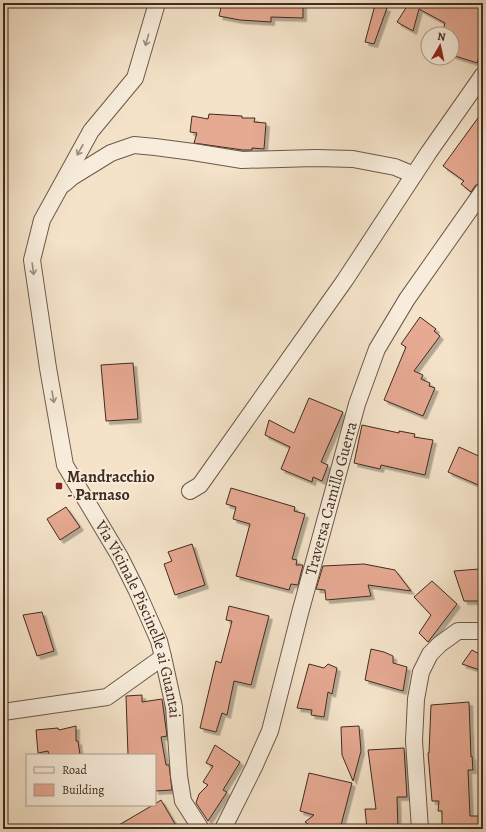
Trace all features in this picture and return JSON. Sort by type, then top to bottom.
[{"type":"street","name":"Via Vicinale Piscinelle ai Guantai","points":[[157,3],[136,78],[91,131],[42,220],[32,260],[48,368],[65,465],[120,557],[159,641],[174,707],[179,776],[183,801],[196,827]]},
{"type":"street","points":[[190,491],[200,485],[345,280],[429,152],[483,75]]},
{"type":"street","points":[[59,189],[72,177],[111,153],[134,146],[162,148],[242,160],[316,158],[353,159],[395,167],[414,175]]},
{"type":"street","name":"Traversa Camillo Guerra","points":[[224,827],[270,731],[300,613],[355,411],[377,349],[407,299],[483,191]]},
{"type":"street","points":[[420,829],[414,741],[416,700],[421,672],[430,654],[440,644],[458,631],[483,631]]},
{"type":"street","points":[[3,712],[107,697],[163,657]]},
{"type":"building","points":[[222,3],[303,3],[303,18],[271,17],[271,22],[240,20],[219,16]]},
{"type":"building","points":[[409,3],[483,3],[483,43],[477,63],[460,58],[460,26],[444,26],[445,23],[419,9],[413,31],[397,22]]},
{"type":"building","points":[[375,5],[387,8],[374,44],[365,42]]},
{"type":"building","points":[[483,111],[483,182],[475,186],[471,192],[461,184],[464,181],[443,166]]},
{"type":"building","points":[[209,114],[255,118],[254,122],[266,123],[264,149],[252,148],[252,150],[243,150],[194,143],[197,133],[190,132],[192,116],[208,119]]},
{"type":"building","points":[[420,317],[436,329],[434,331],[440,336],[414,371],[423,375],[421,379],[430,383],[429,386],[435,388],[423,416],[384,400],[406,347],[401,344]]},
{"type":"building","points":[[133,363],[138,419],[106,421],[101,365]]},
{"type":"building","points":[[309,398],[343,412],[321,462],[328,465],[322,481],[313,477],[312,482],[281,469],[290,447],[265,435],[269,420],[294,433]]},
{"type":"building","points":[[362,425],[399,433],[399,431],[415,434],[414,437],[433,440],[425,475],[381,465],[380,469],[354,463]]},
{"type":"building","points":[[459,447],[483,458],[483,487],[448,472]]},
{"type":"building","points":[[231,488],[295,507],[294,511],[305,514],[292,559],[297,560],[296,565],[303,565],[298,585],[291,584],[289,590],[236,576],[250,524],[233,519],[236,507],[226,504]]},
{"type":"building","points":[[66,507],[80,527],[60,540],[47,519]]},
{"type":"building","points":[[192,544],[205,585],[175,595],[164,564],[172,561],[168,552]]},
{"type":"building","points":[[364,564],[395,570],[411,591],[368,585],[371,596],[326,600],[325,590],[316,589],[323,566]]},
{"type":"building","points":[[479,569],[482,601],[464,601],[454,571]]},
{"type":"building","points":[[432,581],[457,604],[428,642],[419,633],[431,615],[414,597]]},
{"type":"building","points":[[229,606],[269,616],[251,685],[234,681],[227,715],[222,713],[216,732],[200,728],[216,661],[221,663],[232,621],[226,620]]},
{"type":"building","points":[[42,612],[54,651],[37,656],[23,615]]},
{"type":"building","points":[[371,649],[393,656],[393,663],[407,667],[403,691],[365,680]]},
{"type":"building","points":[[472,650],[483,656],[483,671],[462,664]]},
{"type":"building","points":[[309,664],[324,668],[328,664],[337,668],[332,694],[328,692],[324,717],[311,715],[312,710],[297,708]]},
{"type":"building","points":[[142,695],[142,702],[162,699],[167,736],[161,737],[166,765],[169,765],[172,790],[156,791],[156,754],[128,754],[126,696]]},
{"type":"building","points":[[469,702],[471,757],[472,756],[473,770],[468,770],[470,816],[483,816],[483,829],[442,829],[442,811],[438,811],[439,801],[432,801],[428,753],[431,705]]},
{"type":"building","points":[[76,726],[76,741],[78,741],[80,754],[49,754],[48,751],[38,753],[36,730],[58,728],[59,730]]},
{"type":"building","points":[[359,726],[361,751],[353,781],[342,755],[341,727]]},
{"type":"building","points":[[215,745],[240,762],[223,790],[227,792],[208,821],[196,803],[199,794],[208,785],[203,782],[213,766],[206,763]]},
{"type":"building","points":[[404,748],[407,797],[397,797],[398,829],[367,829],[365,809],[376,809],[368,750]]},
{"type":"building","points":[[309,773],[352,783],[340,829],[315,829],[305,822],[314,815],[300,811]]},
{"type":"building","points":[[161,800],[178,829],[112,829],[151,806],[156,806],[156,803]]},
{"type":"place","name":"Mandracchio - Parnaso","points":[[59,486]]}]
